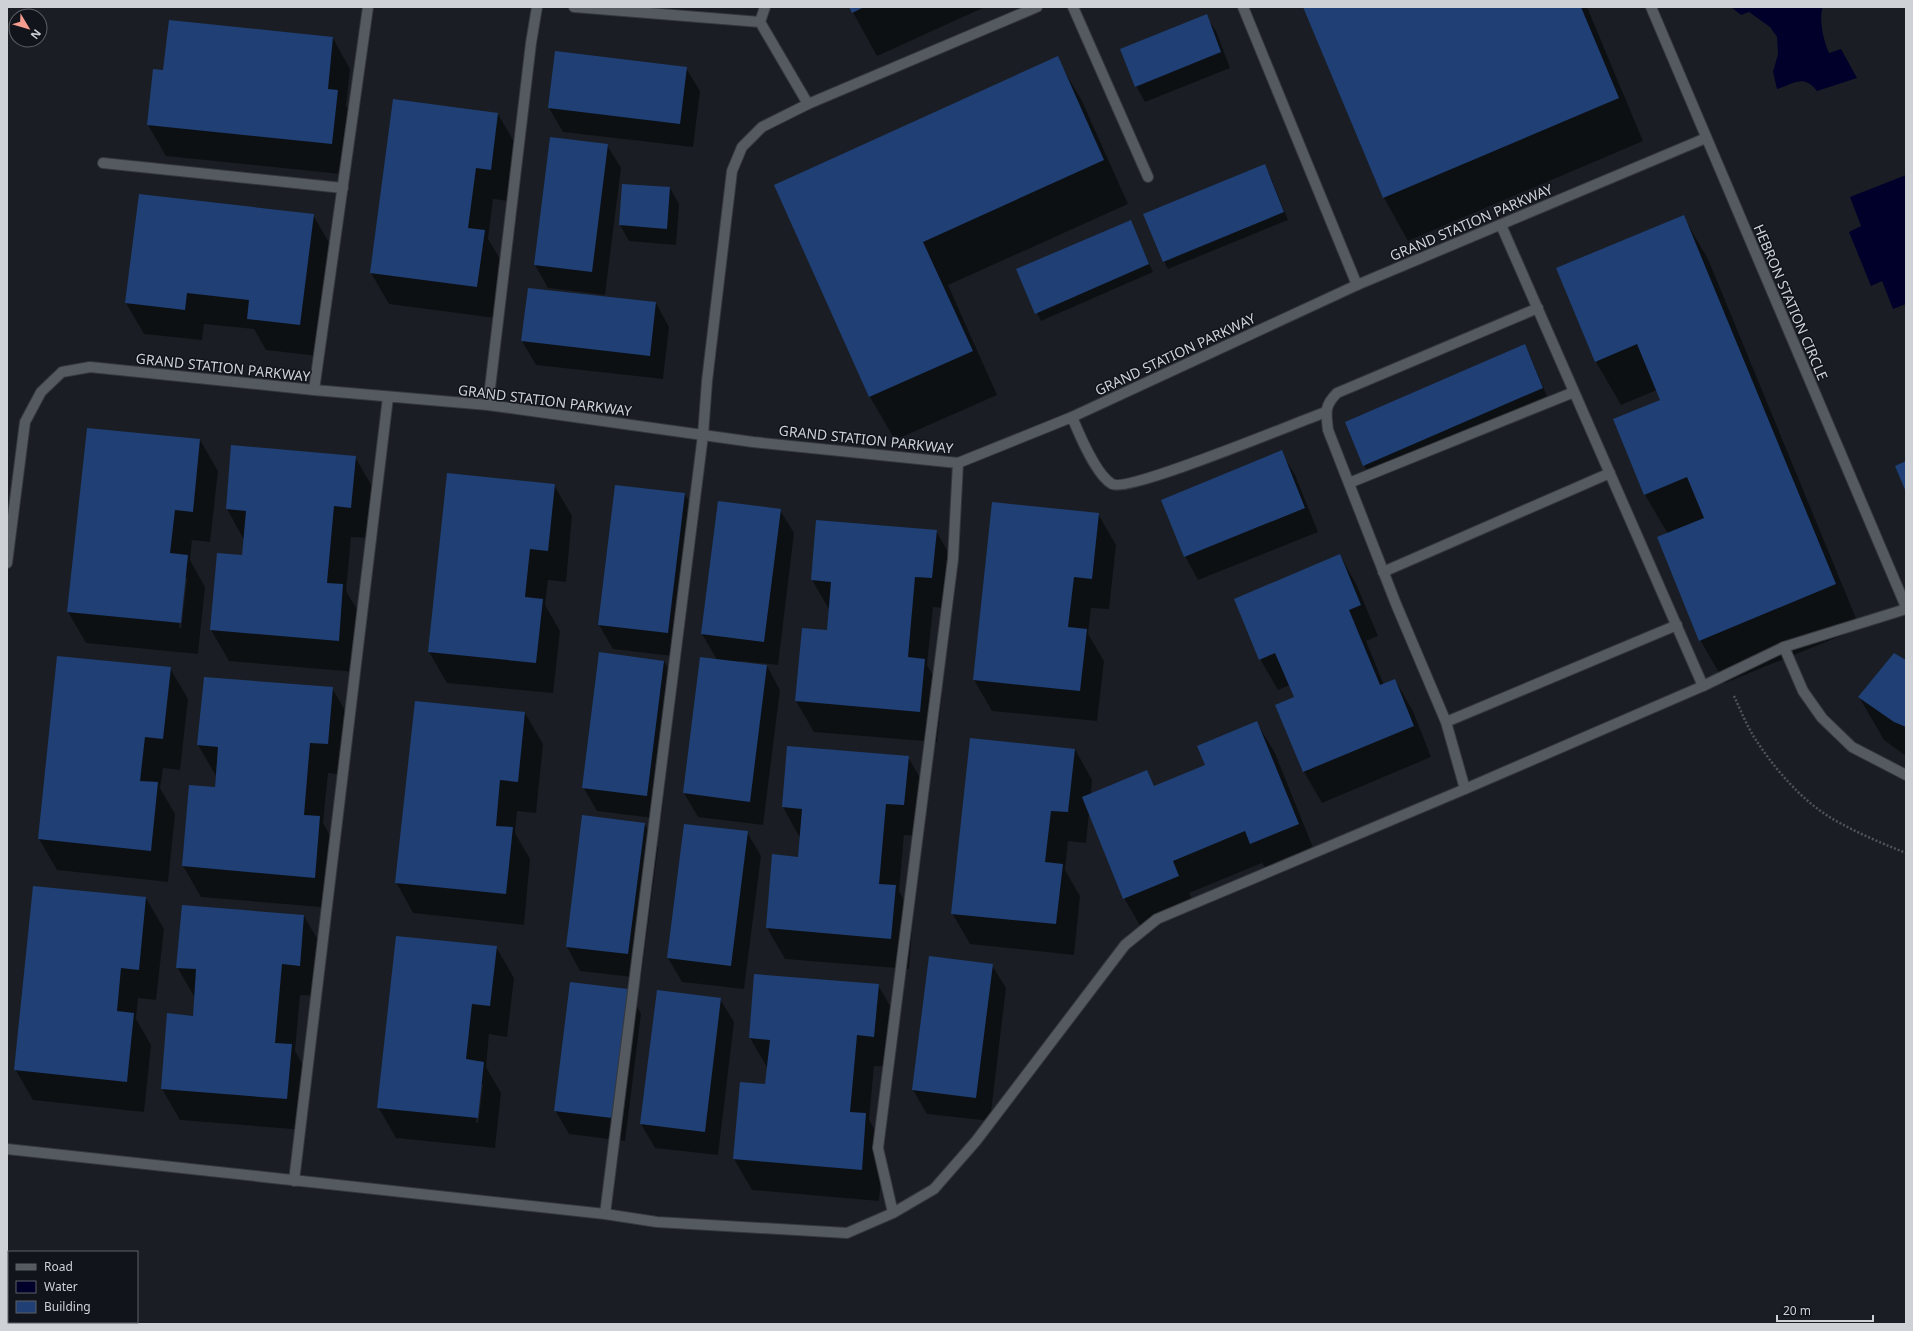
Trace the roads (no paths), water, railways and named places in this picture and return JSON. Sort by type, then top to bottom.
[{"type":"street","points":[[314,390],[368,7]]},
{"type":"street","points":[[488,405],[530,51],[537,7]]},
{"type":"street","points":[[574,7],[760,22]]},
{"type":"street","points":[[765,7],[760,22],[808,104]]},
{"type":"street","points":[[605,1214],[703,435],[707,381],[732,171],[742,147],[762,127],[808,104],[1037,7]]},
{"type":"street","points":[[1073,7],[1148,177]]},
{"type":"street","points":[[1243,7],[1357,285]]},
{"type":"street","name":"HEBRON STATION CIRCLE","points":[[1650,7],[1906,608]]},
{"type":"street","name":"GRAND STATION PARKWAY","points":[[7,563],[25,422],[41,392],[62,372],[90,367],[314,390],[488,405],[753,442],[958,463],[1072,417],[1357,285],[1706,138]]},
{"type":"street","points":[[103,163],[343,188]]},
{"type":"street","points":[[1501,225],[1703,686]]},
{"type":"street","points":[[1465,789],[1446,722],[1383,572],[1328,430],[1326,412],[1328,402],[1337,393],[1538,308]]},
{"type":"street","points":[[1349,484],[1574,392]]},
{"type":"street","points":[[294,1181],[388,397]]},
{"type":"street","points":[[1072,417],[1085,446],[1105,479],[1114,485],[1125,485],[1170,471],[1326,412]]},
{"type":"street","points":[[893,1213],[878,1148],[953,559],[958,463]]},
{"type":"street","points":[[1383,572],[1610,474]]},
{"type":"street","points":[[7,1149],[605,1214],[657,1222],[847,1233],[893,1213],[934,1189],[976,1141],[1124,945],[1157,919],[1465,789],[1703,686],[1784,647],[1906,608]]},
{"type":"street","points":[[1446,722],[1677,626]]},
{"type":"street","points":[[1784,647],[1803,691],[1822,718],[1852,747],[1899,773],[1906,775]]},
{"type":"water","points":[[1731,7],[1823,7],[1821,23],[1825,43],[1829,53],[1841,49],[1857,78],[1817,91],[1808,83],[1803,81],[1777,89],[1773,72],[1778,54],[1777,37],[1770,27],[1749,12],[1741,15]]},
{"type":"water","points":[[1906,175],[1906,304],[1893,309],[1882,281],[1871,286],[1849,232],[1861,226],[1850,197]]}]
